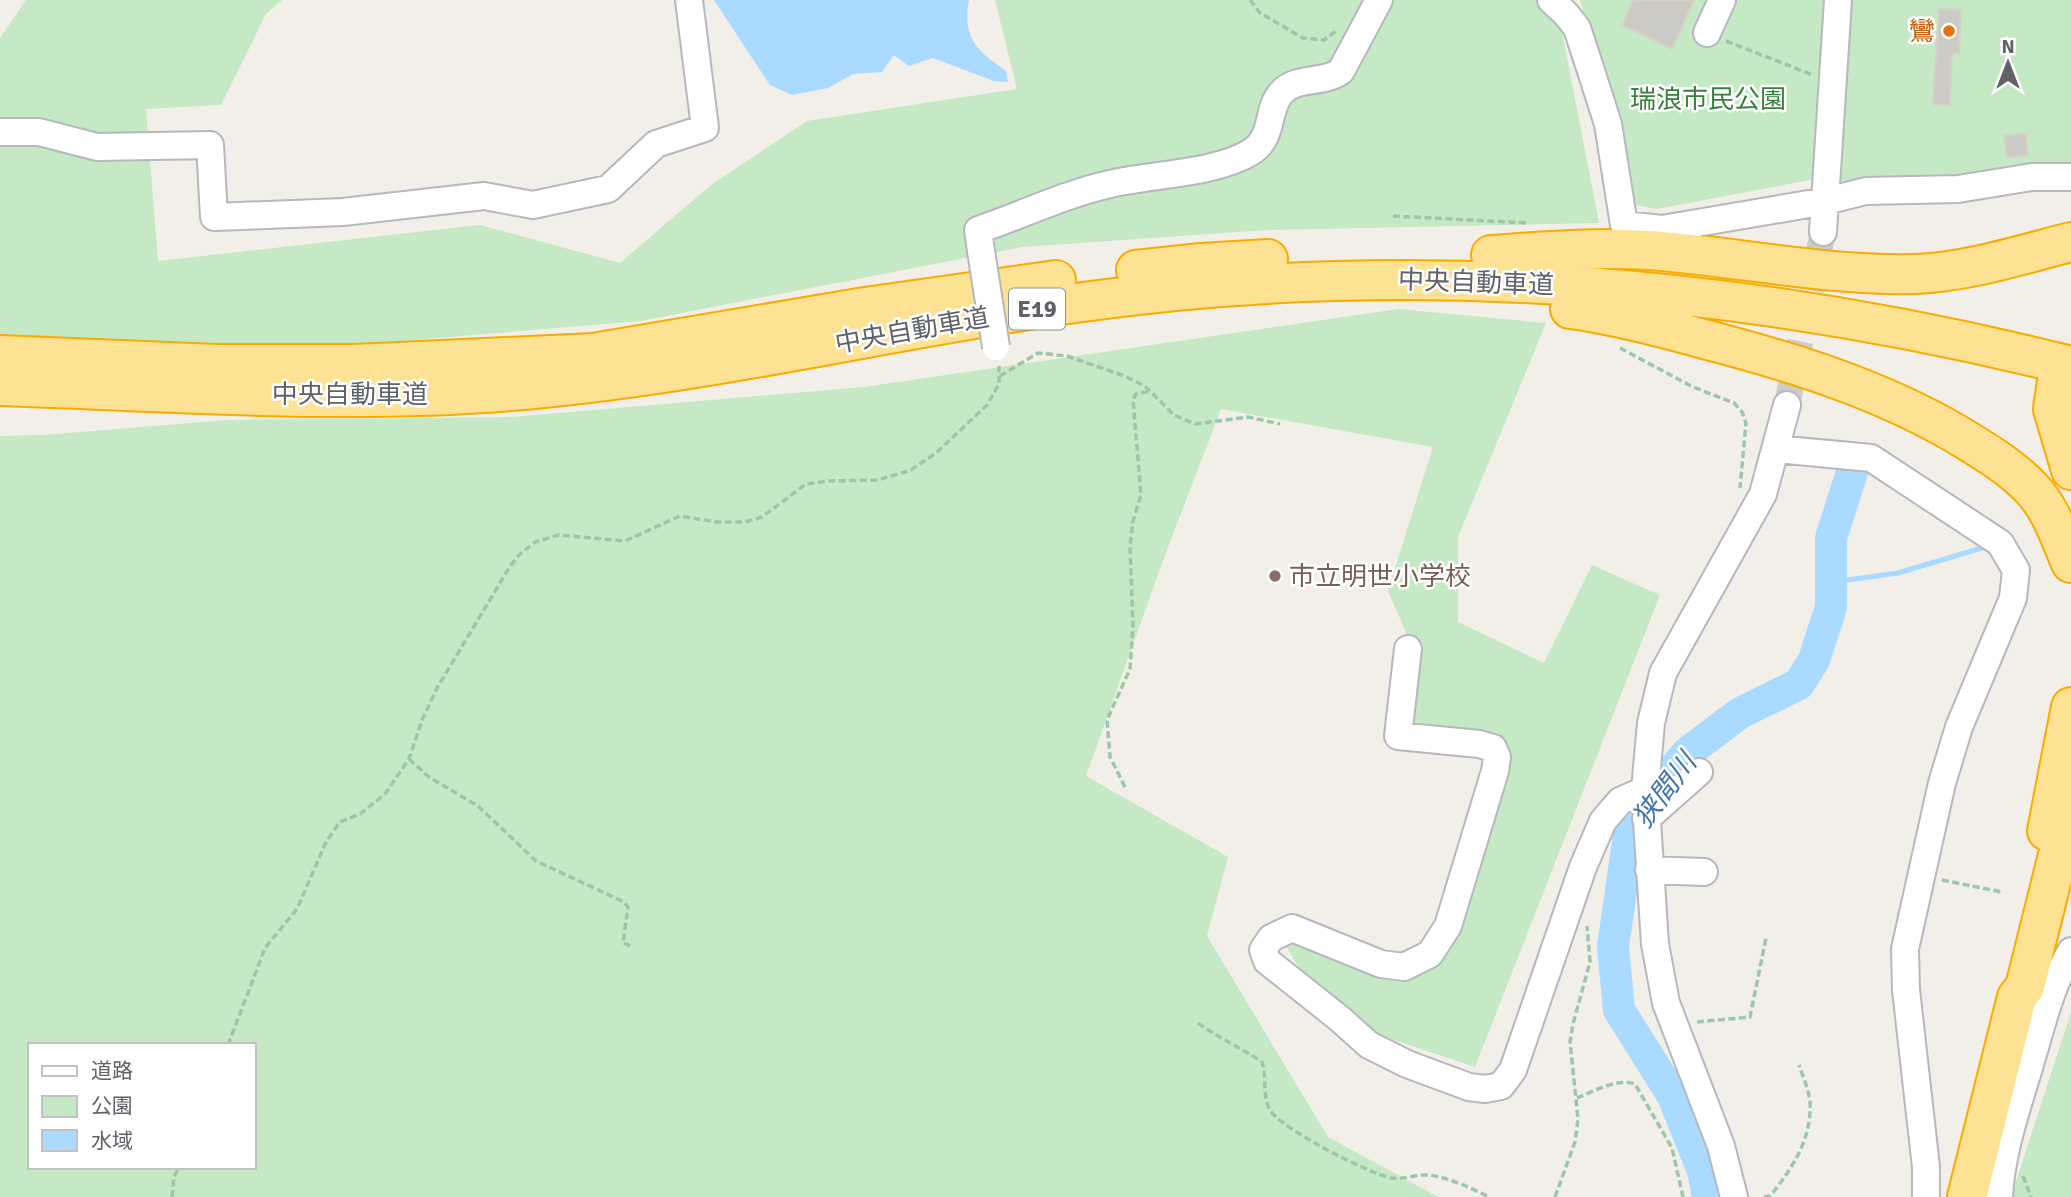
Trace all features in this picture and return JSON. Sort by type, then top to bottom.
[{"type":"highway","points":[[1491,255],[1589,248],[1650,250],[1839,272],[1916,274],[1964,269],[2071,242]]},
{"type":"highway","name":"中央自動車道","points":[[0,355],[218,364],[354,365],[593,353],[865,307],[1188,264],[1320,257],[1491,255],[1694,271],[1831,288],[1917,304],[2071,340]]},
{"type":"highway","name":"中央自動車道","points":[[0,386],[377,397],[532,390],[645,376],[1087,301],[1279,284],[1382,279],[1521,282],[1721,299],[1844,317],[1988,346],[2064,374]]},
{"type":"highway","points":[[1175,292],[1194,303],[1337,295],[1505,300],[1612,314],[1780,359],[1874,393],[1939,424],[1996,457],[2033,489],[2048,512],[2071,563]]},
{"type":"highway","points":[[2064,374],[2053,410],[2071,470]]},
{"type":"highway","points":[[2017,997],[2014,986],[2071,707]]},
{"type":"highway","points":[[1967,1197],[2017,997],[2025,987],[2071,803]]},
{"type":"street","points":[[0,132],[38,132],[97,147],[210,145],[214,217],[343,212],[484,196],[533,205],[608,189],[656,144],[705,128],[689,0]]},
{"type":"street","points":[[996,347],[978,230],[1108,184],[1217,165],[1253,151],[1267,135],[1278,96],[1284,89],[1298,83],[1333,78],[1341,71],[1379,0]]},
{"type":"street","points":[[1551,0],[1577,28],[1592,74],[1608,124],[1624,225],[1662,229],[1826,201],[1866,191],[1958,189],[2032,177],[2071,177]]},
{"type":"street","points":[[1707,33],[1722,0]]},
{"type":"street","points":[[1823,232],[1838,0]]},
{"type":"street","points":[[1734,1197],[1721,1146],[1666,1003],[1655,944],[1645,790],[1651,723],[1663,673],[1763,494],[1787,405]]},
{"type":"street","points":[[1776,449],[1871,458],[2000,543],[2016,570],[2013,598],[1959,727],[1942,783],[1906,949],[1906,976],[1926,1167],[1926,1197]]},
{"type":"street","points":[[1408,649],[1398,736],[1479,744],[1493,748],[1497,757],[1496,771],[1447,926],[1430,954],[1404,967],[1381,964],[1292,929],[1271,938],[1263,950],[1267,961],[1340,1018],[1368,1045],[1469,1087],[1485,1089],[1501,1086],[1513,1070],[1583,867],[1604,821],[1620,801],[1645,790]]},
{"type":"street","points":[[1646,819],[1699,772]]},
{"type":"street","points":[[1648,864],[1704,872]]},
{"type":"street","points":[[1999,1197],[2005,1156],[2020,1097],[2059,971],[2071,951]]},
{"type":"path","points":[[1251,1],[1260,13],[1310,40],[1324,40],[1342,24]]},
{"type":"path","points":[[1707,33],[1834,91]]},
{"type":"path","points":[[1393,216],[1530,223]]},
{"type":"path","points":[[1611,343],[1693,387],[1734,403],[1742,412],[1746,423],[1739,496]]},
{"type":"path","points":[[229,1043],[265,948],[297,909],[326,842],[340,822],[360,814],[384,794],[409,759],[422,720],[438,688],[519,555],[535,542],[559,535],[625,541],[680,516],[716,522],[745,522],[762,517],[806,484],[878,480],[911,470],[936,453],[995,395],[1000,376],[996,347]]},
{"type":"path","points":[[1000,376],[1038,353],[1067,355],[1122,375],[1150,391],[1174,415],[1195,424],[1248,417],[1280,424]]},
{"type":"path","points":[[1125,787],[1110,757],[1107,720],[1130,669],[1133,626],[1130,546],[1133,520],[1141,495],[1133,399],[1136,394],[1150,391]]},
{"type":"path","points":[[409,759],[429,777],[478,806],[536,861],[624,902],[628,907],[623,943],[631,946]]},
{"type":"path","points":[[1921,876],[2002,892]]},
{"type":"path","points":[[1555,1197],[1575,1142],[1577,1098],[1571,1067],[1570,1042],[1590,962],[1587,916]]},
{"type":"path","points":[[1674,1024],[1750,1017],[1766,938]]},
{"type":"path","points":[[1198,1023],[1220,1039],[1262,1062],[1265,1070],[1266,1101],[1270,1111],[1317,1144],[1382,1175],[1401,1179],[1419,1175],[1437,1177],[1489,1197]]},
{"type":"path","points":[[1764,1197],[1770,1196],[1800,1154],[1810,1127],[1810,1100],[1799,1065]]},
{"type":"path","points":[[1577,1098],[1613,1084],[1627,1081],[1635,1084],[1672,1148],[1684,1197]]},
{"type":"path","points":[[172,1197],[177,1169]]},
{"type":"green space","points":[[26,0],[282,0],[266,14],[221,105],[146,109],[158,261],[480,225],[620,263],[711,185],[807,121],[1017,89],[995,0],[1538,0],[1559,16],[1599,223],[1267,230],[1022,247],[641,321],[317,348],[0,336],[0,38]]},
{"type":"green space","name":"瑞浪市民公園","points":[[1580,0],[2071,0],[2071,165],[1962,184],[1810,180],[1657,209],[1629,204],[1595,50]]},
{"type":"green space","points":[[1398,309],[1546,323],[1458,537],[1458,622],[1544,663],[1592,565],[1660,595],[1475,1067],[1364,1030],[1298,966],[1281,938],[1369,973],[1425,956],[1499,737],[1392,718],[1408,637],[1388,591],[1433,447],[1221,409],[1165,555],[1086,776],[1228,857],[1207,936],[1328,1137],[1438,1197],[0,1197],[0,436],[44,435],[226,420],[512,417],[864,387]]},
{"type":"green space","points":[[2071,1012],[2071,1197],[2011,1197]]},
{"type":"water","points":[[714,0],[969,0],[967,13],[970,34],[980,50],[1006,71],[1008,82],[994,81],[933,58],[909,66],[894,55],[882,72],[853,74],[828,88],[792,95],[770,85]]},
{"type":"building","points":[[1633,0],[1694,0],[1672,49],[1623,25]]},
{"type":"building","points":[[1939,9],[1961,10],[1959,53],[1952,53],[1950,105],[1933,104]]},
{"type":"building","points":[[2026,134],[2028,155],[2007,158],[2004,136]]},
{"type":"waterway","name":"狭間川","points":[[1708,1197],[1703,1171],[1673,1096],[1619,1010],[1613,947],[1629,835],[1670,773],[1687,753],[1740,713],[1799,684],[1814,660],[1831,607],[1831,538],[1853,469]]},
{"type":"waterway","points":[[1833,582],[1898,573],[1985,547]]},
{"type":"tunnel","points":[[1787,405],[1823,232]]},
{"type":"place","name":"鸞","points":[[1949,31]]},
{"type":"place","name":"市立明世小学校","points":[[1275,576]]}]
